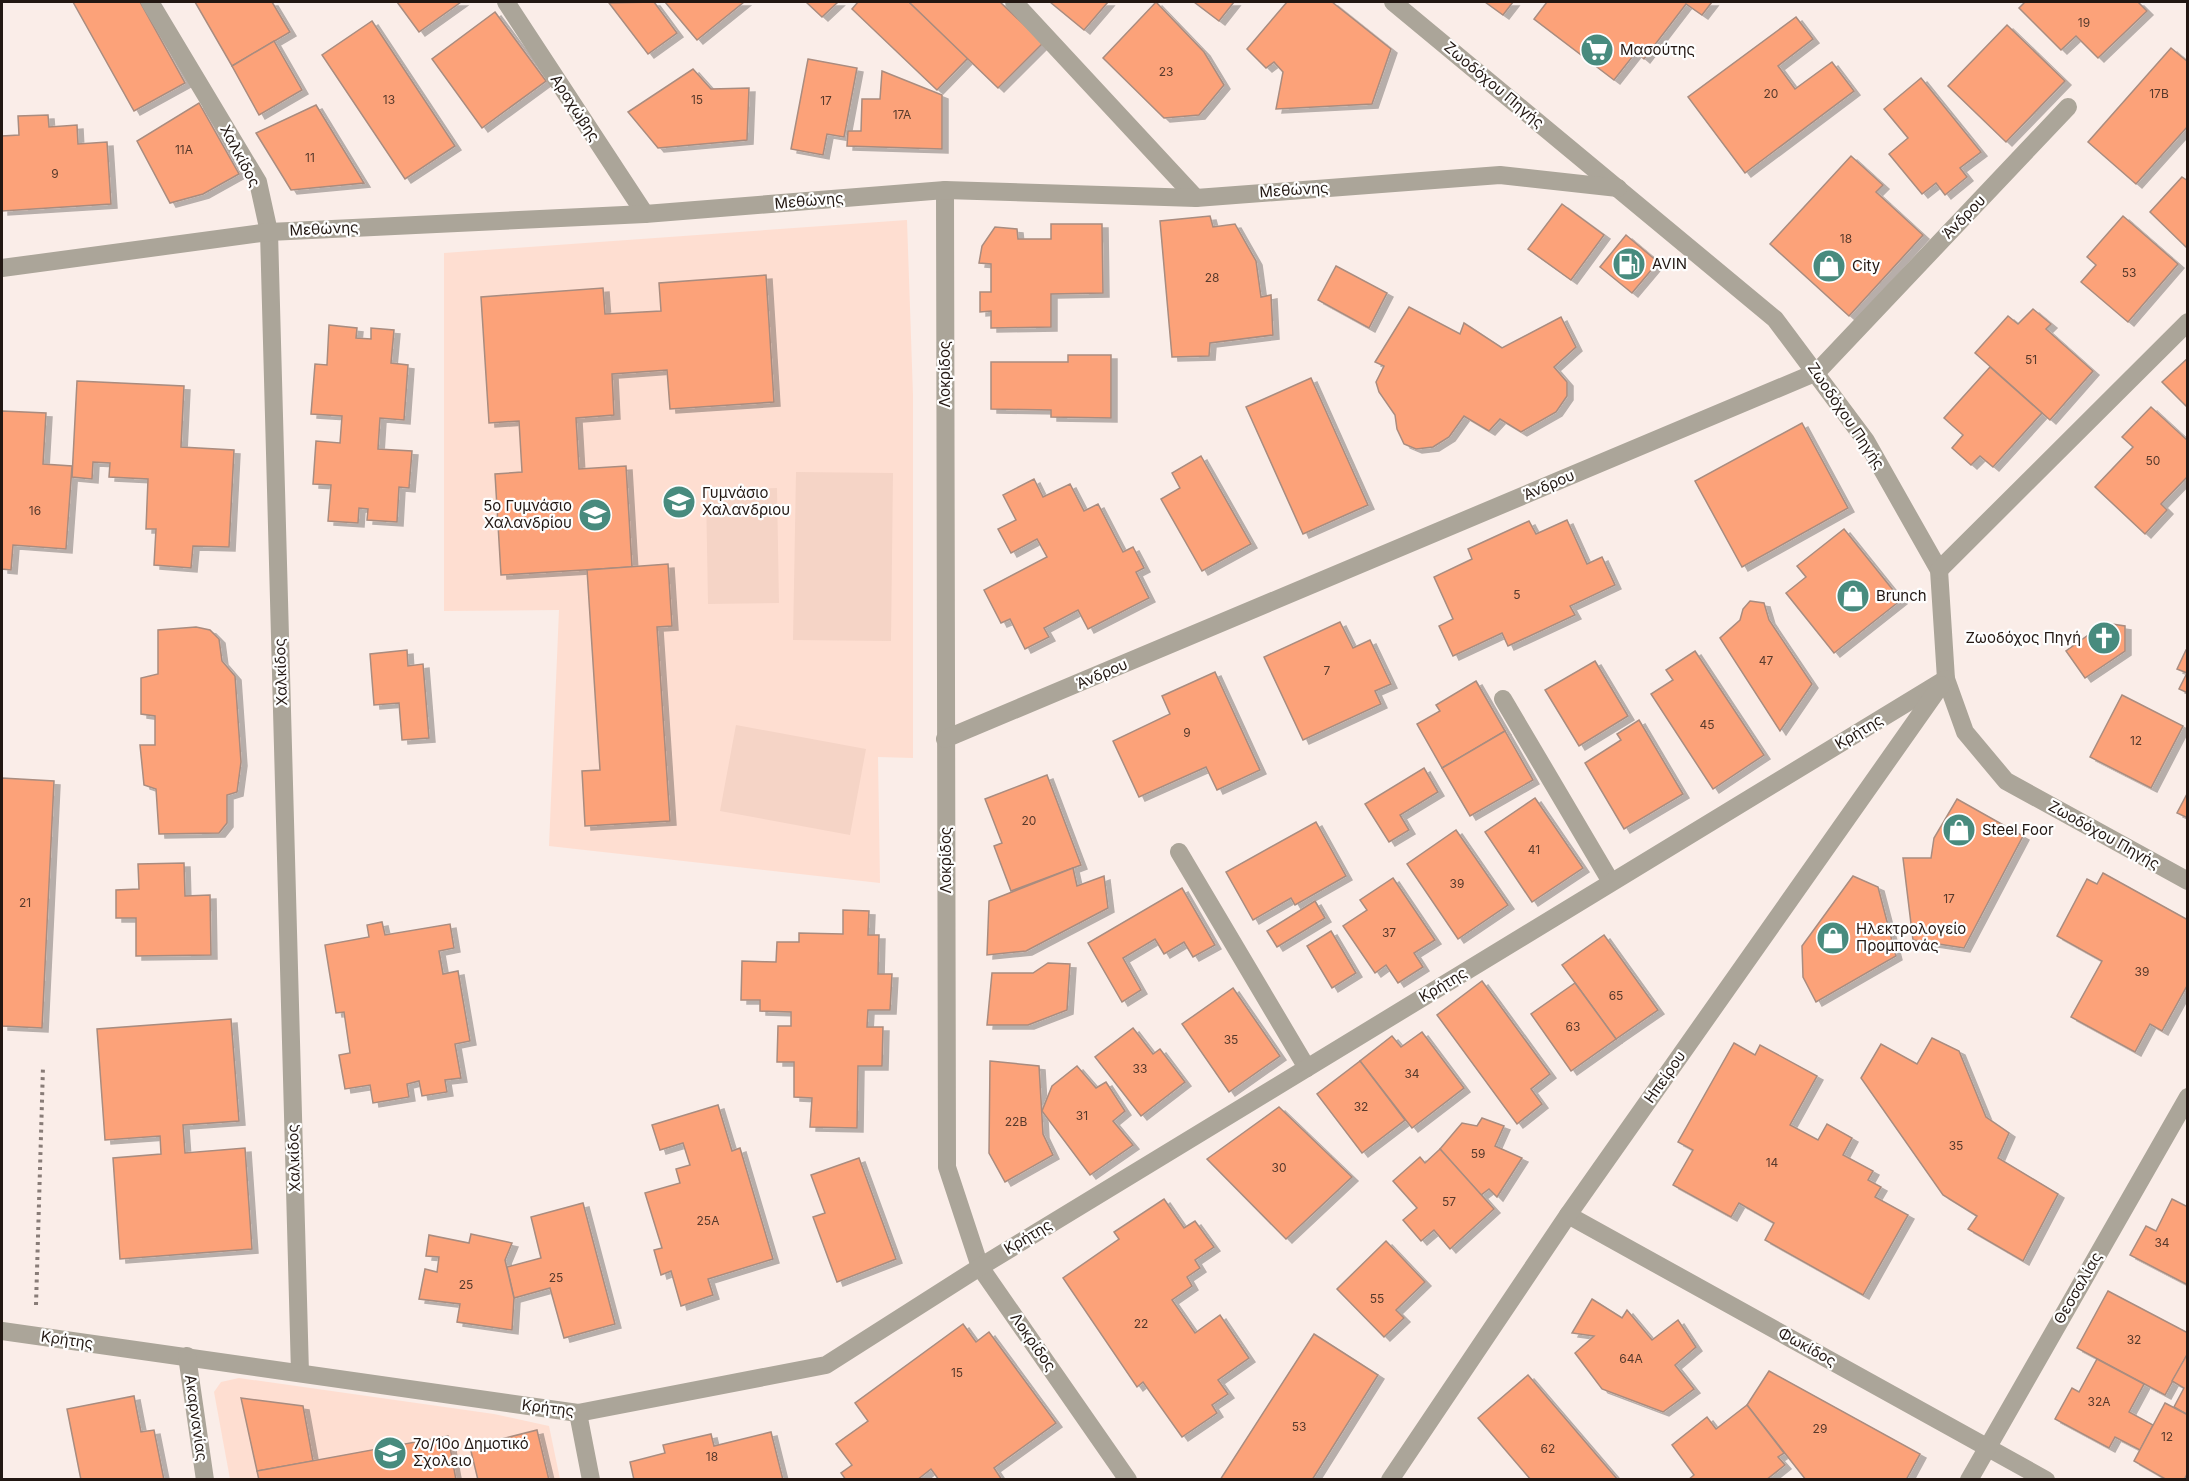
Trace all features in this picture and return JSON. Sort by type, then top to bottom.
[{"type":"street","name":"Χαλκίδος","points":[[150,2],[258,182],[269,232],[300,1373]]},
{"type":"street","name":"Αραχώβης","points":[[506,2],[645,214]]},
{"type":"street","points":[[1014,2],[1196,198]]},
{"type":"street","name":"Ζωοδόχου Πηγής","points":[[1393,2],[1775,319],[1817,372],[1866,441],[1939,570],[1946,679],[1965,732],[2006,781],[2187,881]]},
{"type":"street","name":"Άνδρου","points":[[945,740],[1817,372],[2068,107]]},
{"type":"street","name":"Μεθώνης","points":[[2,267],[269,232],[645,214],[945,190],[1196,198],[1500,175],[1618,188]]},
{"type":"street","name":"Λοκρίδος","points":[[945,190],[947,1167],[980,1267],[1128,1479]]},
{"type":"street","points":[[1939,570],[2187,322]]},
{"type":"street","name":"Κρήτης","points":[[2,1331],[578,1413],[826,1365],[980,1267],[1946,679]]},
{"type":"street","name":"Ηπείρου","points":[[1390,1479],[1568,1215],[1946,679]]},
{"type":"street","points":[[1503,699],[1611,882]]},
{"type":"street","points":[[1179,852],[1307,1068]]},
{"type":"street","name":"Θεσσαλίας","points":[[1969,1479],[2187,1096]]},
{"type":"street","name":"Φωκίδος","points":[[1568,1215],[2046,1479]]},
{"type":"street","name":"Ακαρνανίας","points":[[187,1356],[205,1479]]},
{"type":"street","points":[[578,1413],[591,1479]]},
{"type":"path","points":[[35,1335],[43,1067]]},
{"type":"shaded area","name":"Γυμνάσιο Χαλανδριου","points":[[907,220],[913,395],[913,758],[878,757],[880,883],[549,846],[559,610],[444,611],[444,253]]},
{"type":"shaded area","points":[[796,472],[893,473],[891,641],[793,640]]},
{"type":"shaded area","points":[[777,488],[779,603],[708,604],[706,490]]},
{"type":"shaded area","points":[[736,725],[866,749],[850,835],[720,811]]},
{"type":"shaded area","name":"7ο/10ο Δημοτικό Σχολειο","points":[[239,1378],[494,1414],[549,1426],[560,1479],[230,1479],[214,1392],[221,1382]]},
{"type":"building","points":[[73,2],[140,2],[185,83],[134,111]]},
{"type":"building","points":[[195,2],[272,2],[290,32],[232,66]]},
{"type":"building","points":[[397,2],[461,2],[419,32]]},
{"type":"building","points":[[654,2],[677,33],[648,54],[609,3]]},
{"type":"building","points":[[665,2],[744,2],[697,40]]},
{"type":"building","points":[[806,2],[838,2],[822,17]]},
{"type":"building","points":[[858,2],[909,2],[968,58],[937,90],[852,9]]},
{"type":"building","points":[[909,2],[1000,2],[1043,43],[998,88]]},
{"type":"building","points":[[1050,2],[1108,2],[1084,30]]},
{"type":"building","points":[[1156,2],[1204,52],[1224,85],[1199,115],[1164,118],[1103,58]]},
{"type":"building","points":[[1194,2],[1234,2],[1219,21]]},
{"type":"building","points":[[1287,2],[1332,2],[1391,49],[1372,104],[1276,109],[1283,72],[1274,62],[1266,68],[1247,49]]},
{"type":"building","points":[[1485,2],[1513,2],[1503,15]]},
{"type":"building","points":[[1547,2],[1712,2],[1702,15],[1686,4],[1644,59],[1636,52],[1614,80],[1534,19]]},
{"type":"building","points":[[2025,2],[2138,2],[2147,11],[2098,58],[2076,36],[2061,50],[2019,8]]},
{"type":"building","points":[[495,12],[546,81],[482,128],[432,59]]},
{"type":"building","points":[[1796,17],[1813,39],[1778,66],[1795,89],[1832,62],[1854,91],[1745,173],[1688,97]]},
{"type":"building","points":[[372,21],[455,146],[405,179],[322,55]]},
{"type":"building","points":[[2007,25],[2065,81],[2006,142],[1948,86]]},
{"type":"building","points":[[274,41],[302,90],[259,115],[232,66]]},
{"type":"building","points":[[2171,48],[2188,62],[2188,126],[2136,184],[2088,142]]},
{"type":"building","points":[[808,59],[857,68],[844,137],[827,134],[823,155],[791,149]]},
{"type":"building","points":[[693,69],[711,89],[749,88],[747,140],[658,148],[628,112]]},
{"type":"building","points":[[882,71],[942,95],[942,149],[847,146],[848,131],[861,131],[862,99],[880,99]]},
{"type":"building","points":[[1921,78],[1981,152],[1960,168],[1967,177],[1945,195],[1936,183],[1922,194],[1889,154],[1908,138],[1884,109]]},
{"type":"building","points":[[199,103],[239,174],[203,194],[170,203],[137,141]]},
{"type":"building","points":[[316,105],[364,183],[291,190],[256,133]]},
{"type":"building","points":[[48,115],[49,127],[77,125],[78,144],[107,142],[111,204],[2,211],[2,136],[19,135],[18,116]]},
{"type":"building","points":[[1851,156],[1883,185],[1876,192],[1923,235],[1849,316],[1770,244]]},
{"type":"building","points":[[2182,177],[2188,181],[2188,249],[2150,212]]},
{"type":"building","points":[[1562,204],[1604,235],[1571,280],[1528,249]]},
{"type":"building","points":[[1210,216],[1213,227],[1235,224],[1256,261],[1261,297],[1271,295],[1273,335],[1210,343],[1209,356],[1172,357],[1160,221]]},
{"type":"building","points":[[2123,216],[2178,264],[2128,322],[2081,282],[2096,265],[2087,257]]},
{"type":"building","points":[[1051,224],[1102,224],[1103,293],[1051,294],[1051,327],[991,328],[991,311],[980,312],[980,292],[991,292],[991,264],[979,263],[982,246],[995,227],[1017,229],[1018,239],[1051,239]]},
{"type":"building","points":[[1626,235],[1658,262],[1632,293],[1600,267]]},
{"type":"building","points":[[1336,266],[1387,293],[1369,328],[1318,300]]},
{"type":"building","points":[[766,275],[774,402],[670,409],[667,370],[612,374],[614,415],[576,418],[579,469],[626,466],[632,567],[501,575],[495,474],[522,472],[519,421],[489,423],[481,297],[603,288],[605,314],[661,311],[659,283]]},
{"type":"building","points":[[1409,307],[1460,334],[1464,323],[1502,348],[1561,317],[1576,347],[1554,367],[1567,382],[1567,396],[1556,412],[1521,432],[1500,419],[1489,431],[1464,416],[1449,437],[1433,447],[1416,449],[1404,444],[1397,429],[1395,415],[1379,392],[1376,382],[1384,366],[1375,362]]},
{"type":"building","points":[[2033,309],[2051,324],[2046,329],[2093,371],[2050,420],[1975,353],[2008,316],[2018,324]]},
{"type":"building","points":[[329,325],[357,328],[356,338],[371,339],[371,328],[394,330],[391,363],[408,365],[404,420],[380,418],[378,449],[412,451],[409,488],[399,487],[397,522],[367,520],[368,509],[359,508],[358,523],[328,521],[331,485],[313,484],[316,441],[340,443],[342,416],[311,414],[315,364],[327,365]]},
{"type":"building","points":[[1068,355],[1111,355],[1111,418],[1051,417],[1051,410],[991,409],[991,362],[1068,362]]},
{"type":"building","points":[[2188,358],[2188,408],[2162,382]]},
{"type":"building","points":[[1990,367],[2042,413],[1993,467],[1980,456],[1971,465],[1952,448],[1963,435],[1944,418]]},
{"type":"building","points":[[1311,378],[1368,505],[1303,534],[1246,407]]},
{"type":"building","points":[[77,381],[184,386],[181,447],[234,450],[229,547],[193,546],[191,568],[154,565],[156,529],[146,529],[148,479],[109,477],[110,463],[93,462],[92,479],[72,477]]},
{"type":"building","points":[[2151,407],[2188,441],[2188,476],[2161,504],[2167,510],[2145,534],[2095,487],[2133,447],[2122,437]]},
{"type":"building","points":[[2,411],[46,413],[43,464],[72,466],[66,549],[13,545],[11,570],[2,569]]},
{"type":"building","points":[[1802,423],[1848,508],[1742,567],[1695,481]]},
{"type":"building","points":[[1201,456],[1251,544],[1202,571],[1161,499],[1180,488],[1172,473]]},
{"type":"building","points":[[1034,479],[1043,497],[1070,484],[1084,511],[1098,504],[1123,552],[1133,547],[1144,568],[1136,572],[1149,598],[1088,629],[1078,610],[1044,628],[1049,637],[1025,649],[1010,619],[1001,623],[984,590],[1047,557],[1037,539],[1011,553],[998,529],[1016,520],[1003,495]]},
{"type":"building","points":[[1567,520],[1587,564],[1602,557],[1615,585],[1570,606],[1575,615],[1508,646],[1502,633],[1453,656],[1439,626],[1453,619],[1434,577],[1472,559],[1468,549],[1529,521],[1536,534]]},
{"type":"building","points":[[1844,529],[1901,600],[1834,653],[1786,593],[1806,577],[1797,566]]},
{"type":"building","points":[[668,564],[672,626],[657,627],[670,821],[585,826],[582,771],[600,770],[587,570]]},
{"type":"building","points":[[1750,601],[1764,603],[1769,620],[1812,684],[1780,731],[1720,638],[1740,620],[1743,609]]},
{"type":"building","points":[[1340,622],[1353,648],[1370,640],[1391,684],[1375,691],[1381,704],[1303,740],[1264,657]]},
{"type":"building","name":"Ζωοδόχος Πηγή","points":[[2105,623],[2125,626],[2125,651],[2085,678],[2066,651]]},
{"type":"building","points":[[196,627],[210,630],[219,639],[222,661],[235,676],[241,762],[237,792],[227,795],[227,823],[219,833],[159,834],[156,789],[144,785],[140,745],[155,745],[155,716],[141,714],[141,678],[158,674],[158,630]]},
{"type":"building","points":[[407,650],[408,666],[423,664],[429,738],[402,740],[399,703],[374,705],[370,654]]},
{"type":"building","points":[[2188,650],[2188,693],[2179,689],[2187,673],[2177,669]]},
{"type":"building","points":[[1695,651],[1764,755],[1713,789],[1651,694],[1673,680],[1666,670]]},
{"type":"building","points":[[1595,661],[1628,716],[1579,746],[1545,690]]},
{"type":"building","points":[[1215,672],[1260,770],[1217,790],[1206,767],[1139,797],[1113,741],[1170,714],[1162,696]]},
{"type":"building","points":[[1476,681],[1505,731],[1442,768],[1417,724],[1440,711],[1436,705]]},
{"type":"building","points":[[2122,695],[2183,726],[2151,788],[2090,757]]},
{"type":"building","points":[[1639,720],[1683,794],[1624,829],[1585,763],[1621,740],[1617,734]]},
{"type":"building","points":[[1505,731],[1533,780],[1470,816],[1442,768]]},
{"type":"building","points":[[1424,768],[1438,792],[1400,815],[1409,830],[1389,842],[1365,804]]},
{"type":"building","points":[[1047,775],[1081,865],[1011,891],[994,846],[1002,843],[985,799]]},
{"type":"building","points":[[2,778],[54,781],[42,1028],[2,1026]]},
{"type":"building","points":[[2188,792],[2188,818],[2177,813]]},
{"type":"building","points":[[1535,798],[1583,868],[1532,902],[1485,832]]},
{"type":"building","points":[[1957,799],[2023,836],[1964,948],[1913,940],[1903,858],[1931,858],[1934,838]]},
{"type":"building","points":[[1316,822],[1346,876],[1295,905],[1291,898],[1253,920],[1226,872]]},
{"type":"building","points":[[1456,830],[1508,905],[1458,939],[1407,864]]},
{"type":"building","points":[[184,863],[185,896],[210,895],[211,955],[136,956],[136,918],[116,918],[116,890],[139,889],[138,864]]},
{"type":"building","points":[[1073,868],[1077,886],[1104,876],[1108,908],[1026,951],[987,955],[989,901]]},
{"type":"building","points":[[2103,873],[2188,920],[2188,984],[2162,1031],[2150,1024],[2135,1052],[2071,1017],[2102,961],[2057,936],[2087,879],[2097,884]]},
{"type":"building","points":[[1853,876],[1878,887],[1896,956],[1816,1002],[1803,977],[1802,946]]},
{"type":"building","points":[[1393,878],[1435,940],[1414,953],[1423,967],[1398,983],[1386,965],[1375,973],[1343,926],[1367,910],[1360,900]]},
{"type":"building","points":[[1182,888],[1215,945],[1193,957],[1184,942],[1164,954],[1155,939],[1123,958],[1141,990],[1122,1002],[1088,943]]},
{"type":"building","points":[[1315,901],[1325,918],[1277,947],[1267,931]]},
{"type":"building","points":[[843,910],[869,911],[868,935],[879,935],[878,974],[892,974],[890,1010],[868,1010],[867,1027],[883,1027],[882,1066],[858,1066],[857,1128],[810,1127],[812,1098],[794,1097],[794,1062],[777,1062],[778,1026],[791,1026],[791,1012],[760,1011],[760,1000],[741,1000],[742,961],[776,962],[777,942],[799,942],[799,933],[843,934]]},
{"type":"building","points":[[382,922],[385,935],[450,924],[454,948],[439,951],[443,974],[458,971],[470,1041],[455,1044],[461,1078],[445,1080],[447,1092],[422,1096],[419,1081],[407,1084],[409,1097],[373,1103],[370,1085],[345,1089],[339,1055],[350,1053],[344,1012],[336,1013],[325,945],[369,937],[367,925]]},
{"type":"building","points":[[1331,931],[1356,973],[1332,988],[1307,946]]},
{"type":"building","points":[[1604,935],[1658,1010],[1616,1039],[1562,965]]},
{"type":"building","points":[[1048,963],[1070,964],[1067,1010],[1028,1025],[987,1025],[992,973],[1033,973]]},
{"type":"building","points":[[1482,981],[1550,1074],[1531,1089],[1542,1104],[1517,1124],[1437,1015]]},
{"type":"building","points":[[1575,983],[1616,1039],[1571,1071],[1531,1014]]},
{"type":"building","points":[[1233,988],[1280,1056],[1229,1092],[1182,1024]]},
{"type":"building","points":[[231,1019],[239,1121],[183,1125],[185,1153],[245,1148],[252,1249],[120,1259],[113,1158],[161,1154],[160,1136],[105,1140],[97,1029]]},
{"type":"building","points":[[1133,1028],[1153,1054],[1160,1049],[1185,1082],[1141,1116],[1095,1057]]},
{"type":"building","points":[[1422,1032],[1464,1088],[1412,1128],[1360,1061],[1392,1036],[1401,1047]]},
{"type":"building","points":[[1932,1038],[1959,1051],[1986,1117],[2009,1133],[1998,1158],[2058,1194],[2023,1261],[1968,1229],[1977,1216],[1943,1195],[1861,1078],[1881,1044],[1917,1064]]},
{"type":"building","points":[[1734,1043],[1755,1055],[1760,1045],[1817,1076],[1790,1125],[1818,1140],[1827,1124],[1852,1138],[1843,1155],[1873,1171],[1868,1180],[1881,1187],[1875,1197],[1908,1215],[1863,1295],[1765,1240],[1774,1223],[1739,1203],[1731,1217],[1673,1185],[1693,1150],[1678,1142]]},
{"type":"building","points":[[990,1061],[1039,1066],[1043,1134],[1053,1155],[1005,1182],[989,1153]]},
{"type":"building","points":[[1360,1061],[1405,1120],[1362,1153],[1317,1094]]},
{"type":"building","points":[[1077,1066],[1096,1088],[1106,1082],[1125,1111],[1113,1121],[1133,1145],[1090,1175],[1042,1111],[1052,1086]]},
{"type":"building","points":[[718,1105],[732,1151],[740,1148],[773,1259],[708,1279],[713,1295],[681,1306],[671,1271],[661,1275],[654,1250],[662,1248],[645,1193],[680,1183],[676,1169],[690,1165],[683,1143],[660,1150],[652,1125]]},
{"type":"building","points":[[1279,1107],[1352,1177],[1286,1239],[1207,1159]]},
{"type":"building","points":[[1482,1118],[1504,1126],[1495,1146],[1522,1158],[1497,1197],[1489,1189],[1481,1195],[1440,1149],[1462,1123],[1477,1126]]},
{"type":"building","points":[[1440,1149],[1494,1209],[1450,1249],[1434,1230],[1421,1241],[1403,1220],[1417,1208],[1393,1181],[1420,1157],[1425,1163]]},
{"type":"building","points":[[859,1158],[896,1259],[837,1282],[813,1217],[825,1213],[811,1175]]},
{"type":"building","points":[[1164,1199],[1184,1228],[1195,1221],[1214,1247],[1195,1260],[1200,1268],[1187,1277],[1192,1286],[1172,1300],[1195,1333],[1220,1315],[1249,1358],[1218,1380],[1228,1394],[1212,1405],[1217,1413],[1182,1437],[1143,1382],[1137,1387],[1063,1278],[1119,1239],[1114,1232]]},
{"type":"building","points":[[2172,1199],[2188,1207],[2188,1285],[2130,1255],[2146,1226],[2156,1231]]},
{"type":"building","points":[[583,1203],[615,1324],[564,1338],[550,1288],[514,1298],[507,1267],[541,1258],[531,1217]]},
{"type":"building","points":[[471,1234],[512,1243],[505,1260],[514,1298],[512,1330],[457,1322],[460,1304],[419,1299],[425,1269],[437,1272],[439,1257],[426,1256],[429,1235],[469,1243]]},
{"type":"building","points":[[1386,1241],[1425,1282],[1396,1310],[1404,1318],[1384,1337],[1337,1289]]},
{"type":"building","points":[[2108,1291],[2188,1333],[2188,1353],[2165,1395],[2077,1348]]},
{"type":"building","points":[[1592,1299],[1622,1318],[1627,1310],[1652,1340],[1678,1320],[1696,1347],[1675,1365],[1694,1389],[1663,1412],[1602,1389],[1575,1353],[1594,1336],[1572,1333]]},
{"type":"building","points":[[963,1324],[976,1342],[989,1332],[1056,1423],[994,1468],[1002,1480],[939,1480],[931,1469],[917,1480],[846,1480],[841,1473],[852,1465],[836,1444],[868,1421],[855,1403]]},
{"type":"building","points":[[1314,1334],[1378,1375],[1312,1480],[1220,1480]]},
{"type":"building","points":[[2188,1353],[2188,1415],[2174,1407],[2184,1388],[2172,1381]]},
{"type":"building","points":[[2097,1359],[2144,1384],[2129,1412],[2153,1425],[2140,1450],[2115,1437],[2109,1448],[2055,1419],[2072,1388],[2079,1392]]},
{"type":"building","points":[[1769,1371],[1920,1454],[1906,1480],[1806,1480],[1747,1405]]},
{"type":"building","points":[[1528,1375],[1618,1480],[1531,1480],[1478,1418]]},
{"type":"building","points":[[134,1396],[141,1432],[154,1430],[164,1480],[81,1480],[67,1409]]},
{"type":"building","points":[[241,1398],[303,1406],[313,1461],[257,1471]]},
{"type":"building","points":[[2165,1403],[2188,1415],[2188,1472],[2184,1480],[2167,1480],[2134,1461]]},
{"type":"building","points":[[1747,1405],[1784,1453],[1778,1457],[1785,1465],[1766,1480],[1688,1480],[1694,1475],[1672,1445],[1707,1417],[1716,1429]]},
{"type":"building","points":[[537,1430],[549,1480],[478,1480],[470,1447]]},
{"type":"building","points":[[771,1432],[783,1480],[634,1480],[630,1462],[665,1453],[663,1445],[711,1434],[714,1446]]},
{"type":"building","points":[[448,1436],[456,1480],[259,1480],[257,1471]]},
{"type":"place","name":"Μασούτης","points":[[1597,50]]},
{"type":"place","name":"AVIN","points":[[1629,264]]},
{"type":"place","name":"City","points":[[1829,266]]},
{"type":"place","name":"Γυμνάσιο Χαλανδριου","points":[[679,502]]},
{"type":"place","name":"5ο Γυμνάσιο Χαλανδρίου","points":[[595,515]]},
{"type":"place","name":"Brunch","points":[[1853,596]]},
{"type":"place","name":"Ζωοδόχος Πηγή","points":[[2104,638]]},
{"type":"place","name":"Steel Foor","points":[[1959,830]]},
{"type":"place","name":"Ηλεκτρολογείο Προμπονάς","points":[[1833,938]]},
{"type":"place","name":"7ο/10ο Δημοτικό Σχολειο","points":[[390,1453]]}]
